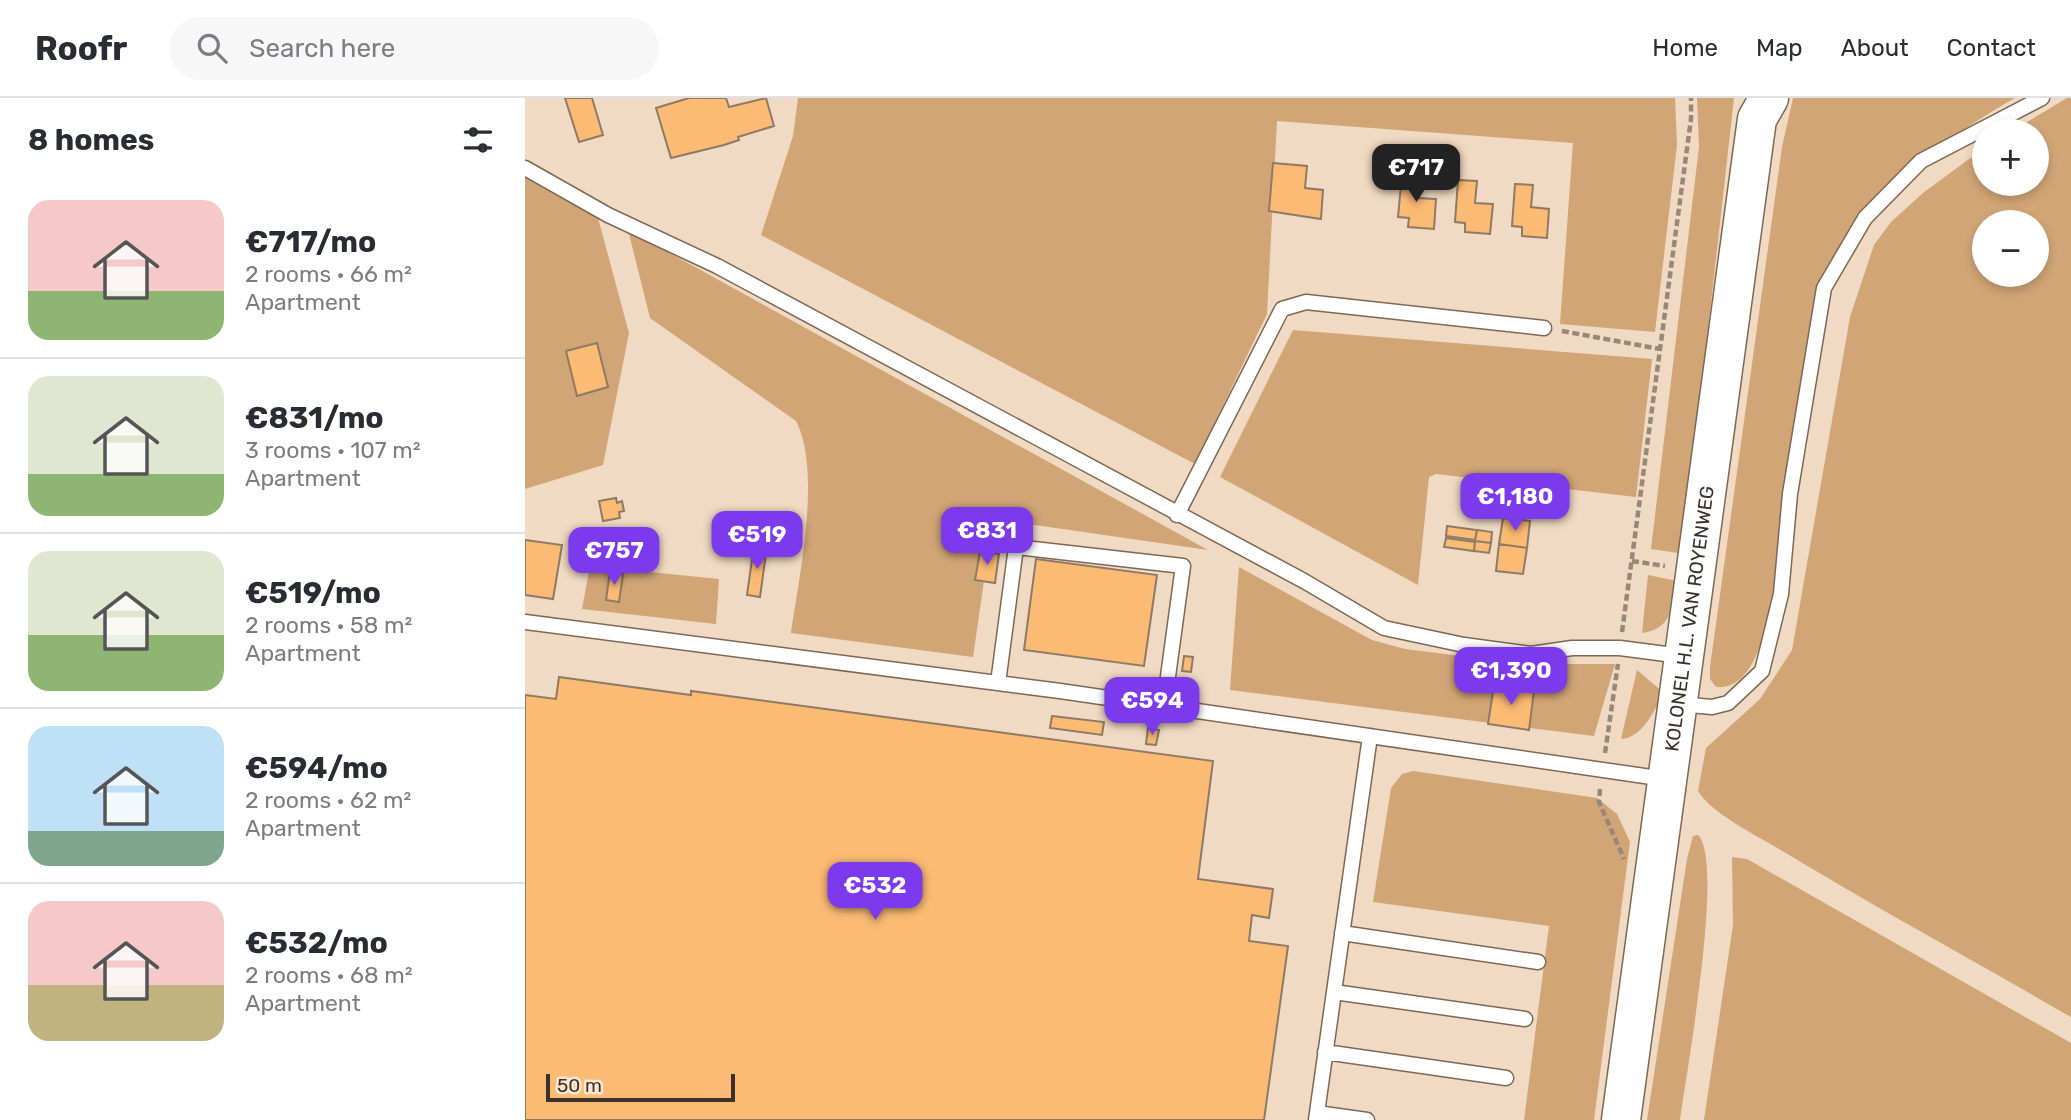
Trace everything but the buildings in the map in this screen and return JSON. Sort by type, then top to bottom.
[{"type":"street","name":"KOLONEL H.L. VAN ROYENWEG","points":[[1621,1120],[1759,105]]},
{"type":"lane","points":[[1677,704],[1712,707],[1728,703],[1762,671],[1781,594],[1790,494],[1823,288],[1865,218],[1921,161],[2042,98]]},
{"type":"lane","points":[[525,168],[608,215],[717,266],[1304,581],[1384,628],[1464,645],[1531,654],[1572,648],[1620,648],[1683,656]]},
{"type":"lane","points":[[1177,515],[1282,309],[1306,302],[1544,328]]},
{"type":"lane","points":[[998,683],[1016,547],[1183,566],[1164,706]]},
{"type":"lane","points":[[525,622],[998,683],[1666,779]]},
{"type":"lane","points":[[1367,1120],[1316,1117],[1370,736]]},
{"type":"lane","points":[[1342,933],[1538,962]]},
{"type":"lane","points":[[1334,992],[1525,1019]]},
{"type":"lane","points":[[1325,1052],[1506,1078]]},
{"type":"path","points":[[1626,865],[1599,802],[1661,349],[1691,119],[1691,98]]},
{"type":"path","points":[[1544,328],[1661,349]]},
{"type":"shaded area","points":[[798,98],[1675,98],[1677,145],[1655,332],[1560,324],[1573,143],[1277,121],[1267,314],[1195,464],[761,235],[793,136]]},
{"type":"shaded area","points":[[1697,98],[1734,98],[1684,544],[1678,553],[1651,549],[1699,147]]},
{"type":"shaded area","points":[[1793,98],[2015,98],[1981,119],[1972,119],[1972,124],[1900,175],[1861,212],[1849,229],[1833,269],[1768,619],[1757,652],[1746,673],[1728,686],[1716,687],[1710,679],[1710,667],[1782,147]]},
{"type":"shaded area","points":[[2071,98],[2071,1017],[1747,831],[1713,808],[1698,791],[1706,748],[1760,699],[1792,650],[1850,317],[1874,245],[1891,222],[1923,193],[1972,157],[1972,196],[2049,196],[2049,119],[2032,119]]},
{"type":"shaded area","points":[[525,173],[597,214],[629,333],[603,465],[525,489]]},
{"type":"shaded area","points":[[628,230],[1208,550],[993,519],[973,657],[791,633],[803,554],[808,495],[804,442],[796,421],[650,318]]},
{"type":"shaded area","points":[[1293,330],[1652,359],[1636,497],[1436,474],[1429,477],[1418,585],[1220,477]]},
{"type":"shaded area","points":[[590,566],[719,579],[716,624],[582,609]]},
{"type":"shaded area","points":[[1239,567],[1372,640],[1405,649],[1525,664],[1615,664],[1594,736],[1230,690]]},
{"type":"shaded area","points":[[1648,575],[1677,581],[1672,608],[1665,622],[1652,631],[1642,633]]},
{"type":"shaded area","points":[[1637,670],[1664,693],[1642,728],[1636,734],[1621,739]]},
{"type":"shaded area","points":[[1413,771],[1597,798],[1617,814],[1630,842],[1594,1120],[1524,1120],[1549,926],[1373,902],[1391,788],[1402,774]]},
{"type":"shaded area","points":[[1698,835],[1705,853],[1706,925],[1680,1120],[1647,1120],[1687,859],[1693,836]]},
{"type":"shaded area","points":[[1732,857],[1747,859],[2071,1043],[2071,1120],[1704,1120],[1733,925]]}]
